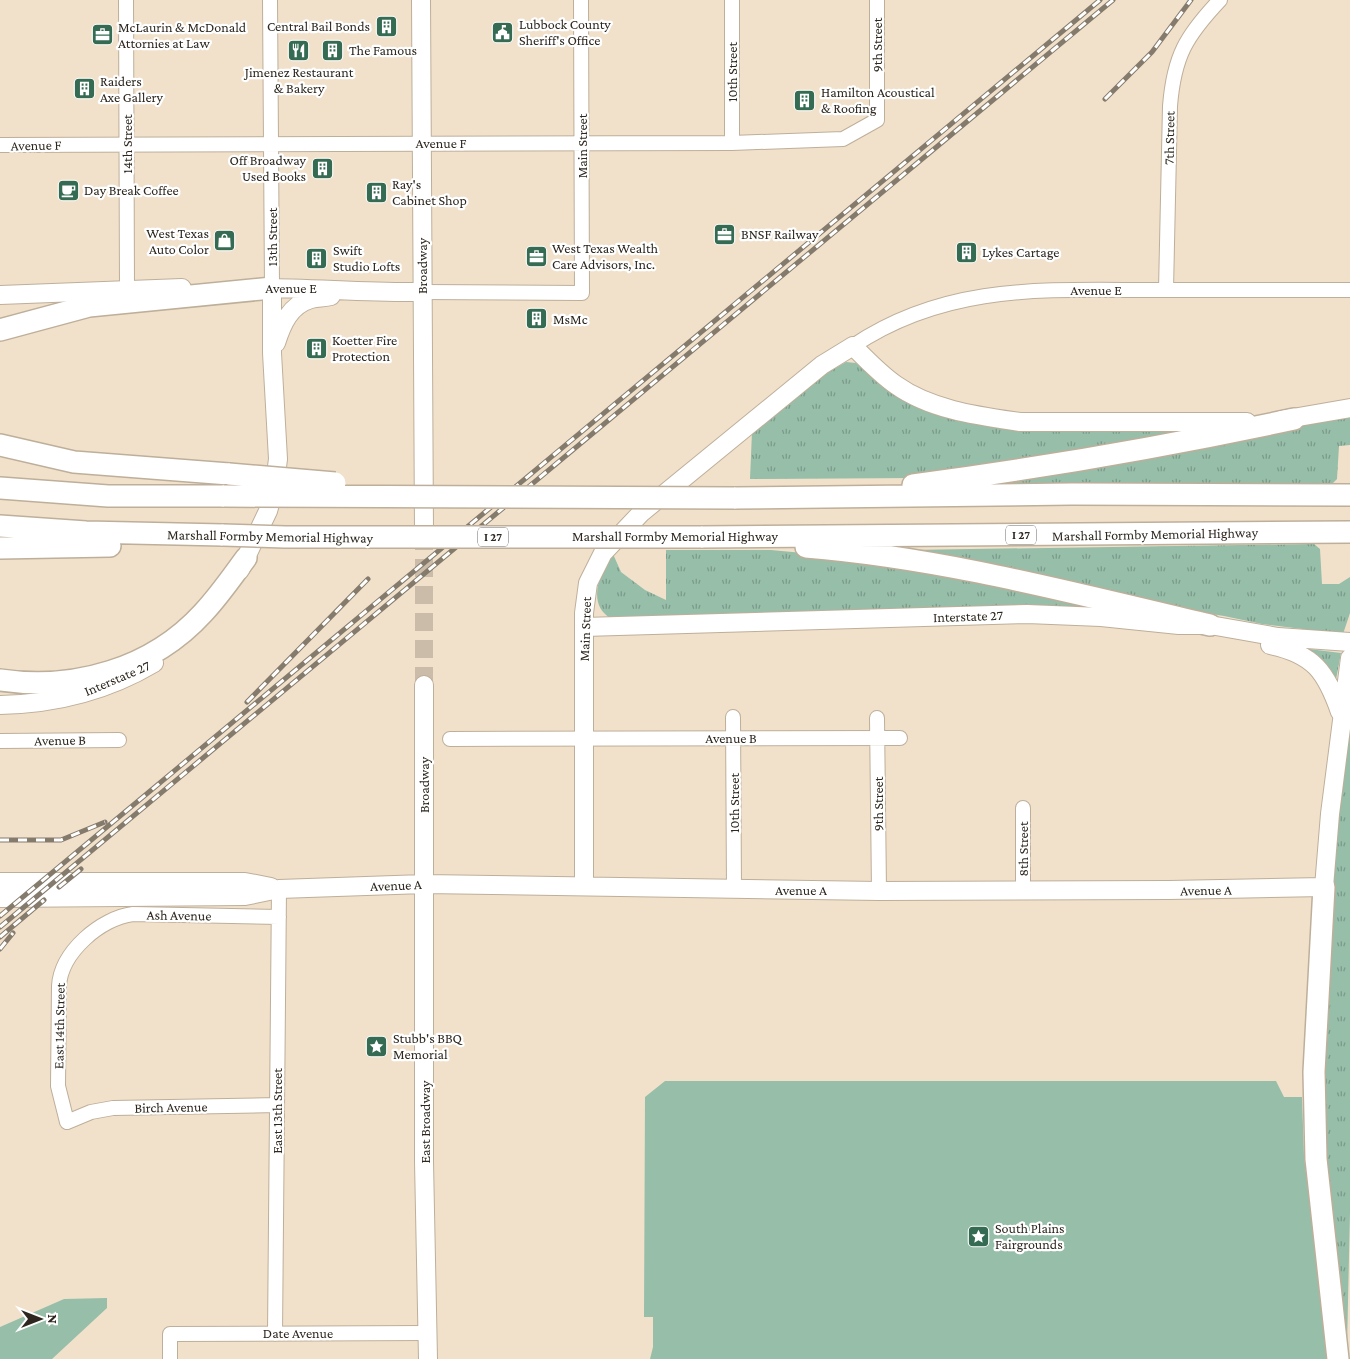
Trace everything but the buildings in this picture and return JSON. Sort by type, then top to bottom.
[{"type":"highway","points":[[0,330],[89,306],[272,288]]},
{"type":"highway","points":[[812,498],[1013,472],[1170,446],[1294,419]]},
{"type":"highway","points":[[0,445],[74,462],[416,489],[469,495]]},
{"type":"highway","points":[[0,488],[108,496],[469,495],[812,498],[1072,494],[1349,495]]},
{"type":"highway","name":"Marshall Formby Memorial Highway","points":[[0,526],[221,539],[285,537],[701,537],[1345,532]]},
{"type":"highway","points":[[701,537],[745,544],[835,550],[911,560],[1102,598],[1210,625]]},
{"type":"highway","points":[[0,548],[221,539]]},
{"type":"highway","points":[[0,680],[32,684],[66,682],[111,672],[128,665],[165,645],[194,622],[246,558]]},
{"type":"highway","points":[[1324,887],[1314,1072],[1316,1159],[1338,1359]]},
{"type":"main road","name":"Broadway","points":[[421,0],[424,532]]},
{"type":"main road","name":"13th Street","points":[[246,558],[268,511],[277,467],[272,352],[272,288]]},
{"type":"main road","name":"Avenue E","points":[[0,295],[127,289],[324,288],[343,292],[422,292]]},
{"type":"main road","points":[[272,352],[280,328],[288,314],[298,305],[311,299],[343,292]]},
{"type":"main road","points":[[853,346],[896,386],[921,399],[983,417],[1020,422],[1240,422],[1294,419],[1347,408]]},
{"type":"main road","name":"Main Street","points":[[584,885],[584,627],[588,583],[602,553],[648,508],[822,365],[853,346]]},
{"type":"main road","name":"Interstate 27","points":[[0,705],[66,698],[109,684],[153,664],[176,648],[207,620],[224,598],[246,558]]},
{"type":"main road","name":"Interstate 27","points":[[584,627],[1027,614],[1102,617],[1179,625],[1210,625],[1278,637],[1350,642]]},
{"type":"main road","points":[[1238,631],[1259,642],[1293,650],[1309,660],[1330,685],[1341,716]]},
{"type":"main road","points":[[1324,887],[1341,716],[1350,658]]},
{"type":"main road","name":"Broadway","points":[[424,685],[424,884]]},
{"type":"main road","name":"Avenue A","points":[[0,882],[245,882],[279,889]]},
{"type":"main road","name":"Avenue A","points":[[0,898],[245,896],[279,889],[424,884],[879,891],[1169,890],[1324,887]]},
{"type":"main road","name":"East Broadway","points":[[424,884],[428,1359]]},
{"type":"street","name":"14th Street","points":[[126,0],[127,289]]},
{"type":"street","name":"13th Street","points":[[270,0],[272,288]]},
{"type":"street","name":"Main Street","points":[[581,0],[582,293]]},
{"type":"street","name":"10th Street","points":[[732,0],[732,143]]},
{"type":"street","name":"9th Street","points":[[877,0],[878,120]]},
{"type":"street","name":"7th Street","points":[[1166,290],[1172,76],[1181,50],[1192,33],[1220,0]]},
{"type":"street","name":"Avenue F","points":[[0,145],[732,143],[844,139],[878,120]]},
{"type":"street","name":"Avenue E","points":[[853,346],[878,330],[911,314],[954,301],[1012,292],[1350,290]]},
{"type":"street","name":"Avenue E","points":[[422,292],[582,293]]},
{"type":"street","name":"10th Street","points":[[733,717],[734,890]]},
{"type":"street","name":"9th Street","points":[[877,718],[879,891]]},
{"type":"street","name":"Avenue B","points":[[450,739],[900,738]]},
{"type":"street","name":"Avenue B","points":[[0,741],[119,740]]},
{"type":"street","name":"8th Street","points":[[1023,808],[1023,890]]},
{"type":"street","name":"East 13th Street","points":[[275,1334],[279,889]]},
{"type":"street","name":"Ash Avenue","points":[[86,938],[112,918],[127,915],[278,917]]},
{"type":"street","name":"East 14th Street","points":[[67,1122],[58,1086],[59,974],[64,964],[86,938]]},
{"type":"street","name":"Birch Avenue","points":[[67,1122],[91,1112],[113,1108],[277,1105]]},
{"type":"street","name":"Date Avenue","points":[[170,1359],[170,1334],[427,1333]]},
{"type":"green space","points":[[846,362],[856,363],[891,388],[928,407],[1115,426],[1188,431],[917,478],[750,479],[752,432],[820,377]]},
{"type":"green space","points":[[1350,414],[1350,445],[1339,446],[1337,479],[1333,483],[1004,484],[1005,477]]},
{"type":"green space","points":[[1314,544],[1320,549],[1322,584],[1339,584],[1350,577],[1350,613],[1343,634],[1262,624],[1155,605],[907,550]]},
{"type":"green space","points":[[666,550],[771,550],[867,559],[1102,608],[612,619],[604,613],[599,606],[598,588],[603,570],[613,554],[621,572],[645,590],[666,600]]},
{"type":"green space","points":[[1309,649],[1341,653],[1335,685],[1306,651]]},
{"type":"green space","points":[[1350,701],[1350,1212],[1347,1347],[1327,1200],[1323,1059],[1324,1000],[1331,880]]},
{"type":"green space","name":"South Plains Fairgrounds","points":[[665,1081],[1276,1081],[1284,1097],[1302,1097],[1304,1156],[1328,1359],[650,1359],[653,1347],[653,1317],[644,1317],[645,1097]]},
{"type":"green space","points":[[107,1298],[107,1308],[52,1359],[0,1359],[0,1327],[64,1299]]},
{"type":"tunnel","points":[[424,532],[424,685]]},
{"type":"railway","points":[[0,916],[1100,0]]},
{"type":"railway","points":[[0,927],[1113,0]]},
{"type":"railway","points":[[1105,99],[1152,52],[1191,0]]},
{"type":"railway","points":[[247,702],[368,579]]},
{"type":"railway","points":[[0,840],[61,840],[105,822]]},
{"type":"railway","points":[[59,887],[81,869]]},
{"type":"railway","points":[[0,937],[44,900]]},
{"type":"railway","points":[[0,949],[13,933]]},
{"type":"place","name":"Central Bail Bonds","points":[[386,26]]},
{"type":"place","name":"Lubbock County Sheriff's Office","points":[[503,32]]},
{"type":"place","name":"McLaurin & McDonald Attornies at Law","points":[[102,35]]},
{"type":"place","name":"Jimenez Restaurant & Bakery","points":[[299,50]]},
{"type":"place","name":"The Famous","points":[[333,50]]},
{"type":"place","name":"Raiders Axe Gallery","points":[[84,89]]},
{"type":"place","name":"Hamilton Acoustical & Roofing","points":[[805,100]]},
{"type":"place","name":"Off Broadway Used Books","points":[[322,168]]},
{"type":"place","name":"Day Break Coffee","points":[[68,190]]},
{"type":"place","name":"Ray's Cabinet Shop","points":[[376,192]]},
{"type":"place","name":"BNSF Railway","points":[[725,234]]},
{"type":"place","name":"West Texas Auto Color","points":[[225,241]]},
{"type":"place","name":"Lykes Cartage","points":[[966,252]]},
{"type":"place","name":"West Texas Wealth Care Advisors, Inc.","points":[[536,256]]},
{"type":"place","name":"Swift Studio Lofts","points":[[317,258]]},
{"type":"place","name":"MsMc","points":[[537,319]]},
{"type":"place","name":"Koetter Fire Protection","points":[[316,348]]},
{"type":"place","name":"Stubb's BBQ Memorial","points":[[377,1046]]},
{"type":"place","name":"South Plains Fairgrounds","points":[[979,1236]]}]
